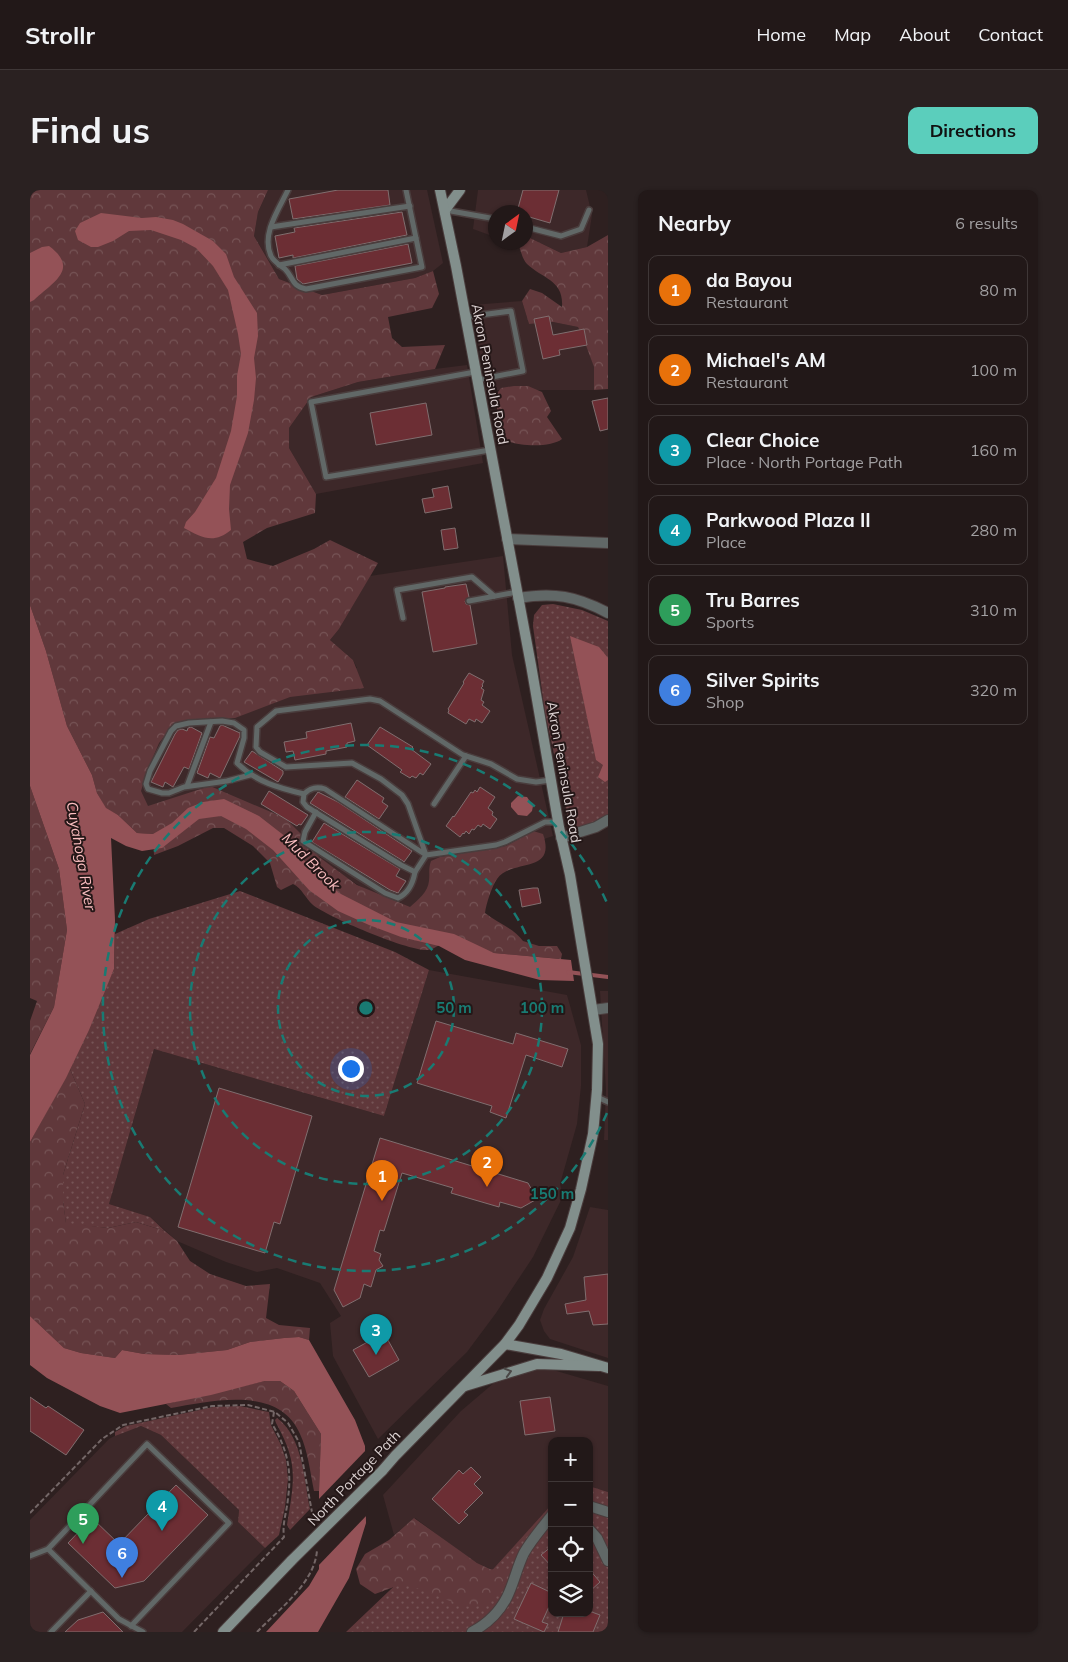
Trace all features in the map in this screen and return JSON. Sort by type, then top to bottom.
[{"type":"street","name":"Akron Peninsula Road","points":[[440,190],[507,539],[561,838],[570,875],[598,1044],[593,1134],[570,1228],[547,1278],[519,1325],[505,1344]]},
{"type":"street","points":[[445,210],[460,190]]},
{"type":"street","points":[[507,539],[608,543]]},
{"type":"street","points":[[517,595],[564,596],[588,602],[608,613]]},
{"type":"street","points":[[561,838],[596,827],[608,820]]},
{"type":"street","points":[[593,1010],[608,1008]]},
{"type":"street","points":[[505,1344],[561,1354],[604,1367]]},
{"type":"street","name":"North Portage Path","points":[[223,1632],[505,1344]]},
{"type":"street","points":[[462,1387],[537,1364],[604,1367]]},
{"type":"street","points":[[593,1507],[608,1512]]},
{"type":"street","points":[[472,1632],[497,1612],[508,1596],[515,1573],[524,1554],[534,1536],[548,1521]]},
{"type":"street","points":[[593,1534],[608,1562]]},
{"type":"lane","points":[[296,190],[287,191],[271,227],[268,245],[272,257],[286,270],[295,284],[306,290],[422,267],[406,190]]},
{"type":"lane","points":[[271,227],[410,206]]},
{"type":"lane","points":[[445,210],[488,218]]},
{"type":"lane","points":[[533,229],[561,236],[581,229],[589,210]]},
{"type":"lane","points":[[279,265],[416,238]]},
{"type":"lane","points":[[465,317],[511,311],[523,371],[476,376],[311,402],[326,477],[490,450]]},
{"type":"lane","points":[[403,618],[397,590],[472,576],[494,596]]},
{"type":"lane","points":[[469,601],[494,596],[517,595]]},
{"type":"lane","points":[[426,854],[408,804],[402,795],[388,784],[352,763],[286,767],[260,752],[256,747],[257,727],[276,711],[370,699],[387,704],[466,756],[481,759],[517,779],[528,782],[551,780]]},
{"type":"lane","points":[[187,786],[211,722]]},
{"type":"lane","points":[[250,775],[227,781],[187,786],[169,793],[148,789],[146,784],[150,771],[170,730],[176,726],[189,723],[234,723],[244,730],[244,738],[237,763],[250,775],[273,786],[304,794]]},
{"type":"lane","points":[[434,804],[466,756]]},
{"type":"lane","points":[[415,872],[306,806],[303,802],[304,794],[309,789],[318,786],[325,789],[426,854],[496,845],[545,822],[558,822]]},
{"type":"lane","points":[[316,812],[305,832],[303,841],[385,893],[398,898],[404,896],[412,884],[415,872],[426,854]]},
{"type":"lane","points":[[596,1097],[608,1102]]},
{"type":"lane","points":[[30,1556],[48,1549],[147,1444],[229,1523],[131,1626]]},
{"type":"lane","points":[[48,1549],[120,1619],[143,1632]]},
{"type":"lane","points":[[51,1632],[91,1591]]},
{"type":"path","points":[[30,1513],[102,1438],[123,1425],[212,1406],[248,1405],[274,1412],[288,1423],[299,1442],[311,1505]]},
{"type":"path","points":[[194,1632],[284,1537],[283,1528],[290,1484],[289,1464],[282,1441],[272,1424],[274,1412]]},
{"type":"path","points":[[257,1632],[308,1578]]},
{"type":"shaded area","points":[[268,190],[427,190],[443,263],[433,271],[415,278],[322,295],[279,279],[254,236],[258,212]]},
{"type":"shaded area","points":[[478,190],[586,190],[592,215],[587,247],[561,253],[533,239],[533,205],[488,205],[488,234],[473,229]]},
{"type":"shaded area","points":[[522,301],[529,324],[553,322],[578,327],[587,345],[594,367],[594,390],[486,390],[472,305]]},
{"type":"shaded area","points":[[467,365],[483,463],[316,494],[289,448],[289,428],[311,397],[358,382]]},
{"type":"shaded area","points":[[503,556],[512,655],[553,836],[503,853],[413,920],[217,795],[153,807],[134,806],[143,770],[183,683],[357,668],[353,660],[330,640],[339,629],[370,576]]},
{"type":"shaded area","points":[[429,970],[567,995],[581,1045],[581,1086],[577,1124],[560,1184],[563,1196],[533,1257],[496,1313],[467,1352],[378,1439],[333,1356],[330,1323],[341,1316],[320,1283],[277,1268],[257,1272],[226,1262],[177,1241],[150,1217],[109,1204],[154,1049],[384,1116]]},
{"type":"shaded area","points":[[600,991],[608,991],[608,1140],[604,1140],[606,1090]]},
{"type":"shaded area","points":[[590,1207],[608,1210],[608,1358],[550,1339],[544,1331],[540,1320],[544,1309],[573,1257]]},
{"type":"shaded area","points":[[527,1369],[553,1370],[608,1386],[608,1492],[593,1487],[593,1437],[548,1437],[548,1508],[493,1570],[464,1555],[415,1518],[394,1535],[383,1495],[461,1411],[495,1382]]},
{"type":"shaded area","points":[[141,1426],[161,1435],[239,1510],[238,1522],[265,1548],[182,1632],[30,1632],[30,1520],[109,1439]]},
{"type":"green space","points":[[30,190],[268,190],[258,212],[254,236],[279,279],[322,295],[415,278],[433,271],[439,294],[432,308],[388,317],[392,338],[402,347],[445,345],[435,369],[358,382],[311,397],[289,428],[289,448],[316,494],[315,513],[267,528],[243,542],[247,559],[273,566],[314,549],[330,540],[378,563],[339,629],[330,640],[353,660],[364,688],[290,697],[235,718],[210,718],[174,724],[159,743],[141,791],[148,806],[210,786],[285,818],[302,835],[319,857],[357,885],[410,907],[427,889],[431,861],[440,857],[506,846],[533,831],[543,834],[546,847],[544,855],[538,861],[512,869],[497,879],[485,913],[510,929],[523,941],[539,946],[557,946],[562,954],[561,959],[494,953],[452,938],[428,950],[405,946],[369,933],[322,910],[313,905],[299,888],[293,884],[281,890],[277,887],[270,863],[253,846],[224,828],[213,828],[178,846],[154,855],[153,834],[137,833],[118,815],[106,809],[97,793],[92,775],[67,726],[46,651],[30,605]]},
{"type":"green space","points":[[608,235],[608,389],[594,390],[594,367],[578,327],[553,322],[529,324],[522,301],[530,289],[542,293],[562,307],[562,298],[556,285],[533,269],[526,262],[520,250],[533,250],[533,239],[561,253],[587,247]]},
{"type":"green space","points":[[528,386],[542,392],[551,411],[547,417],[562,439],[550,444],[523,445],[502,438],[495,396],[501,388]]},
{"type":"green space","points":[[553,604],[582,610],[608,621],[608,817],[579,828],[568,818],[545,713],[533,626],[534,615],[542,605]]},
{"type":"green space","points":[[30,786],[59,869],[67,930],[54,1007],[30,1054],[30,1021],[37,1001],[30,998]]},
{"type":"green space","points":[[240,891],[395,952],[429,970],[384,1116],[154,1049],[109,1204],[150,1217],[165,1231],[136,1222],[108,1228],[66,1224],[63,1201],[63,1175],[85,1104],[70,1069],[114,969],[115,934],[149,919]]},
{"type":"green space","points":[[70,1069],[85,1104],[63,1175],[63,1201],[66,1223],[108,1228],[136,1222],[165,1231],[177,1241],[190,1261],[210,1274],[246,1286],[270,1284],[266,1318],[279,1325],[310,1328],[309,1340],[299,1337],[284,1338],[250,1342],[227,1350],[178,1355],[144,1354],[122,1350],[115,1358],[81,1353],[64,1348],[30,1316],[30,1142]]},
{"type":"green space","points":[[265,1381],[280,1381],[294,1391],[321,1434],[319,1491],[314,1491],[307,1454],[300,1434],[290,1419],[277,1408],[261,1402],[243,1400],[206,1402],[171,1408],[166,1404]]},
{"type":"green space","points":[[240,1406],[269,1412],[271,1425],[286,1460],[288,1479],[279,1535],[265,1548],[238,1522],[239,1510],[161,1435],[141,1426],[115,1436],[115,1432],[126,1426],[213,1407]]},
{"type":"green space","points":[[277,1418],[286,1426],[297,1447],[304,1472],[310,1509],[290,1530],[287,1525],[293,1472],[288,1450],[275,1420]]},
{"type":"green space","points":[[593,1487],[608,1492],[608,1632],[346,1632],[432,1550],[476,1588],[548,1508],[548,1617],[593,1617]]},
{"type":"green space","points":[[414,1518],[477,1563],[490,1569],[504,1571],[508,1575],[498,1592],[487,1602],[476,1606],[465,1606],[405,1585],[396,1586],[375,1594],[360,1584],[356,1569],[365,1554],[389,1540]]},
{"type":"water","points":[[101,213],[173,220],[213,241],[226,254],[234,277],[257,313],[258,336],[254,358],[256,378],[254,400],[248,433],[230,485],[229,509],[231,530],[219,537],[202,537],[184,528],[186,522],[195,512],[216,478],[231,431],[241,354],[228,290],[213,266],[196,248],[181,240],[151,230],[129,231],[113,241],[98,247],[91,247],[78,240],[75,231],[80,223]]},
{"type":"water","points":[[49,246],[58,254],[63,268],[55,281],[30,302],[30,253]]},
{"type":"water","name":"Cuyahoga River","points":[[30,605],[46,651],[67,726],[92,775],[97,793],[106,808],[118,815],[137,833],[153,834],[172,823],[188,808],[203,802],[224,799],[259,816],[286,837],[310,868],[339,893],[396,922],[454,934],[494,953],[571,960],[574,981],[540,980],[465,960],[439,946],[401,937],[338,911],[309,890],[273,850],[246,829],[221,816],[199,819],[162,848],[142,851],[126,846],[111,838],[115,920],[114,969],[89,1030],[66,1078],[30,1142],[30,1055],[54,1007],[67,930],[59,869],[30,786]]},
{"type":"water","points":[[570,636],[599,647],[608,658],[608,780],[605,782],[598,777],[603,765],[596,760]]},
{"type":"water","points":[[518,796],[527,797],[533,806],[532,811],[527,816],[518,815],[511,807],[511,803]]},
{"type":"water","points":[[30,1316],[64,1348],[81,1353],[115,1358],[122,1350],[144,1354],[178,1355],[227,1350],[250,1342],[284,1338],[299,1337],[309,1340],[355,1420],[365,1446],[366,1523],[349,1578],[318,1632],[266,1632],[309,1586],[319,1569],[321,1434],[294,1391],[280,1381],[265,1381],[211,1395],[120,1413],[100,1406],[47,1378],[30,1365]]},
{"type":"pier","points":[[367,1449],[368,1514],[317,1567],[316,1502]]},
{"type":"building","points":[[338,190],[388,190],[390,205],[293,219],[289,199]]},
{"type":"building","points":[[523,190],[559,190],[550,223],[533,218],[533,205],[519,205]]},
{"type":"building","points":[[402,212],[407,235],[293,258],[293,255],[279,258],[275,236],[295,232],[294,228]]},
{"type":"building","points":[[408,244],[412,263],[303,284],[297,279],[295,266]]},
{"type":"building","points":[[549,316],[553,335],[584,329],[587,345],[559,350],[560,355],[543,359],[534,319]]},
{"type":"building","points":[[608,398],[608,429],[600,431],[592,401]]},
{"type":"building","points":[[426,403],[432,435],[376,445],[370,413]]},
{"type":"building","points":[[448,486],[452,508],[425,513],[422,499],[434,497],[432,489]]},
{"type":"building","points":[[455,528],[458,548],[444,550],[441,530]]},
{"type":"building","points":[[466,584],[469,597],[465,601],[466,604],[470,605],[477,644],[433,652],[422,592]]},
{"type":"building","points":[[469,673],[484,681],[481,688],[484,690],[481,700],[484,702],[482,705],[490,711],[482,723],[476,719],[475,722],[469,719],[466,724],[448,713],[448,709]]},
{"type":"building","points":[[351,723],[355,741],[347,743],[347,747],[326,751],[326,754],[295,760],[293,751],[286,752],[284,742],[307,738],[306,732]]},
{"type":"building","points":[[222,725],[240,733],[240,736],[220,778],[210,773],[208,778],[197,773],[210,737],[214,738]]},
{"type":"building","points":[[191,727],[202,733],[189,769],[184,767],[173,787],[165,782],[163,787],[151,782],[175,734],[178,730],[187,731]]},
{"type":"building","points":[[380,727],[413,747],[411,749],[431,764],[423,775],[420,773],[416,778],[412,776],[410,778],[367,745]]},
{"type":"building","points":[[252,751],[283,771],[278,782],[244,762]]},
{"type":"building","points":[[357,780],[384,798],[382,802],[388,806],[379,819],[345,797]]},
{"type":"building","points":[[480,787],[495,797],[488,808],[497,819],[490,829],[483,824],[481,827],[478,825],[469,834],[466,831],[460,837],[446,826],[471,792],[473,793],[475,790],[477,792]]},
{"type":"building","points":[[269,791],[308,815],[301,825],[297,826],[261,804]]},
{"type":"building","points":[[318,792],[338,802],[412,851],[404,862],[310,803]]},
{"type":"building","points":[[324,823],[400,869],[396,876],[406,881],[398,893],[390,890],[312,842]]},
{"type":"building","points":[[538,888],[541,903],[522,907],[519,890]]},
{"type":"building","points":[[436,1021],[513,1044],[516,1033],[568,1049],[562,1067],[526,1055],[506,1118],[490,1112],[492,1106],[417,1083]]},
{"type":"building","points":[[219,1088],[312,1116],[280,1224],[274,1222],[265,1253],[178,1227]]},
{"type":"building","points":[[380,1138],[528,1183],[537,1199],[521,1208],[500,1202],[499,1207],[451,1193],[453,1188],[402,1173],[384,1231],[380,1230],[374,1251],[381,1254],[379,1260],[383,1266],[376,1270],[371,1287],[364,1284],[360,1298],[343,1307],[334,1290]]},
{"type":"building","points":[[608,1274],[608,1324],[593,1325],[589,1311],[567,1314],[565,1304],[586,1300],[584,1277]]},
{"type":"building","points":[[384,1333],[399,1360],[369,1377],[353,1350]]},
{"type":"building","points":[[30,1397],[46,1408],[48,1406],[84,1430],[66,1455],[30,1431]]},
{"type":"building","points":[[550,1397],[555,1431],[525,1435],[520,1401]]},
{"type":"building","points":[[471,1467],[481,1477],[474,1484],[483,1493],[464,1512],[468,1515],[459,1524],[432,1499],[459,1470],[463,1474]]},
{"type":"building","points":[[176,1485],[208,1515],[144,1581],[115,1588],[68,1543],[92,1518],[119,1544]]},
{"type":"building","points":[[548,1549],[548,1563],[541,1555]]},
{"type":"building","points":[[593,1574],[600,1582],[593,1588]]},
{"type":"building","points":[[531,1583],[548,1591],[548,1609],[542,1622],[548,1624],[544,1632],[514,1619]]},
{"type":"building","points":[[103,1612],[123,1632],[65,1632],[78,1620]]},
{"type":"building","points":[[593,1612],[600,1615],[593,1632],[558,1632],[563,1617],[593,1617]]},
{"type":"waterway","name":"Mud Brook","points":[[568,972],[608,977]]},
{"type":"place","name":"Michael's AM","points":[[487,1187]]},
{"type":"place","name":"da Bayou","points":[[382,1201]]},
{"type":"place","name":"Clear Choice","points":[[376,1355]]},
{"type":"place","name":"Parkwood Plaza II","points":[[162,1531]]},
{"type":"place","name":"Tru Barres","points":[[83,1544]]},
{"type":"place","name":"Silver Spirits","points":[[122,1578]]}]
